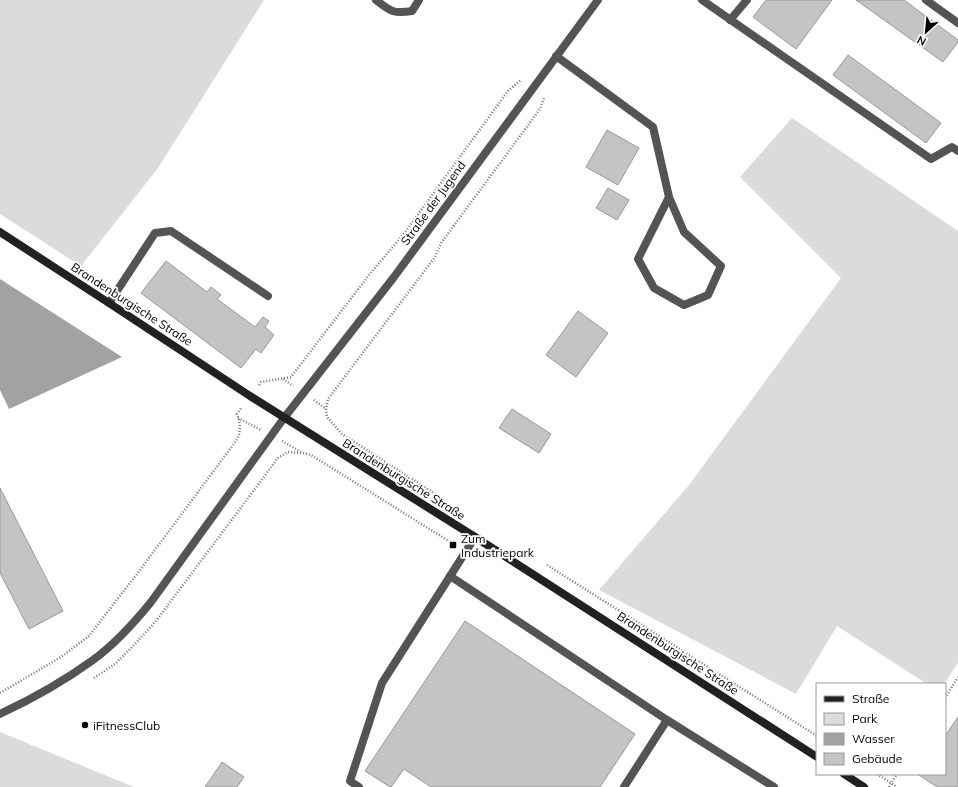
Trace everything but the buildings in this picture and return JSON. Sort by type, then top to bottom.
[{"type":"street","points":[[376,0],[390,11],[402,12],[412,11],[419,0]]},
{"type":"street","name":"Straße der Jugend","points":[[284,418],[389,283],[598,0]]},
{"type":"street","points":[[702,0],[931,159],[952,147],[958,151]]},
{"type":"street","points":[[730,20],[747,0]]},
{"type":"street","points":[[926,0],[958,23]]},
{"type":"street","points":[[556,56],[654,127],[669,197],[684,232],[721,266],[708,296],[684,306],[654,288],[638,259],[669,197]]},
{"type":"street","points":[[109,303],[155,233],[171,231],[268,296]]},
{"type":"street","name":"Brandenburgische Straße","points":[[0,232],[284,418],[475,537],[816,756]]},
{"type":"street","points":[[0,714],[26,702],[75,673],[98,656],[128,628],[151,602],[284,418]]},
{"type":"street","points":[[359,787],[350,781],[382,683],[475,537]]},
{"type":"street","points":[[450,576],[667,720],[774,787]]},
{"type":"street","points":[[624,787],[667,720]]},
{"type":"street","points":[[846,775],[864,787]]},
{"type":"path","points":[[282,378],[291,377],[369,275],[403,235],[508,91],[526,76]]},
{"type":"path","points":[[449,503],[342,434],[327,417],[328,399],[435,257],[441,243],[540,109],[544,97]]},
{"type":"path","points":[[0,693],[61,657],[89,636],[233,445],[239,436],[240,424],[238,418]]},
{"type":"path","points":[[88,681],[114,664],[134,646],[156,621],[278,458],[288,452],[311,455],[466,552]]},
{"type":"path","points":[[542,563],[816,735]]},
{"type":"path","points":[[946,696],[958,677]]},
{"type":"path","points":[[879,775],[897,787]]},
{"type":"path","points":[[889,787],[896,775]]},
{"type":"green space","points":[[0,0],[264,0],[158,168],[81,266],[0,214]]},
{"type":"green space","points":[[792,118],[958,231],[958,663],[945,683],[925,683],[837,626],[796,694],[599,590],[689,485],[841,278],[740,177]]},
{"type":"green space","points":[[0,732],[134,787],[0,787]]},
{"type":"water","points":[[0,279],[122,357],[9,409],[0,390]]},
{"type":"place","name":"Zum Industriepark","points":[[453,545]]},
{"type":"place","name":"iFitnessClub","points":[[85,725]]}]
